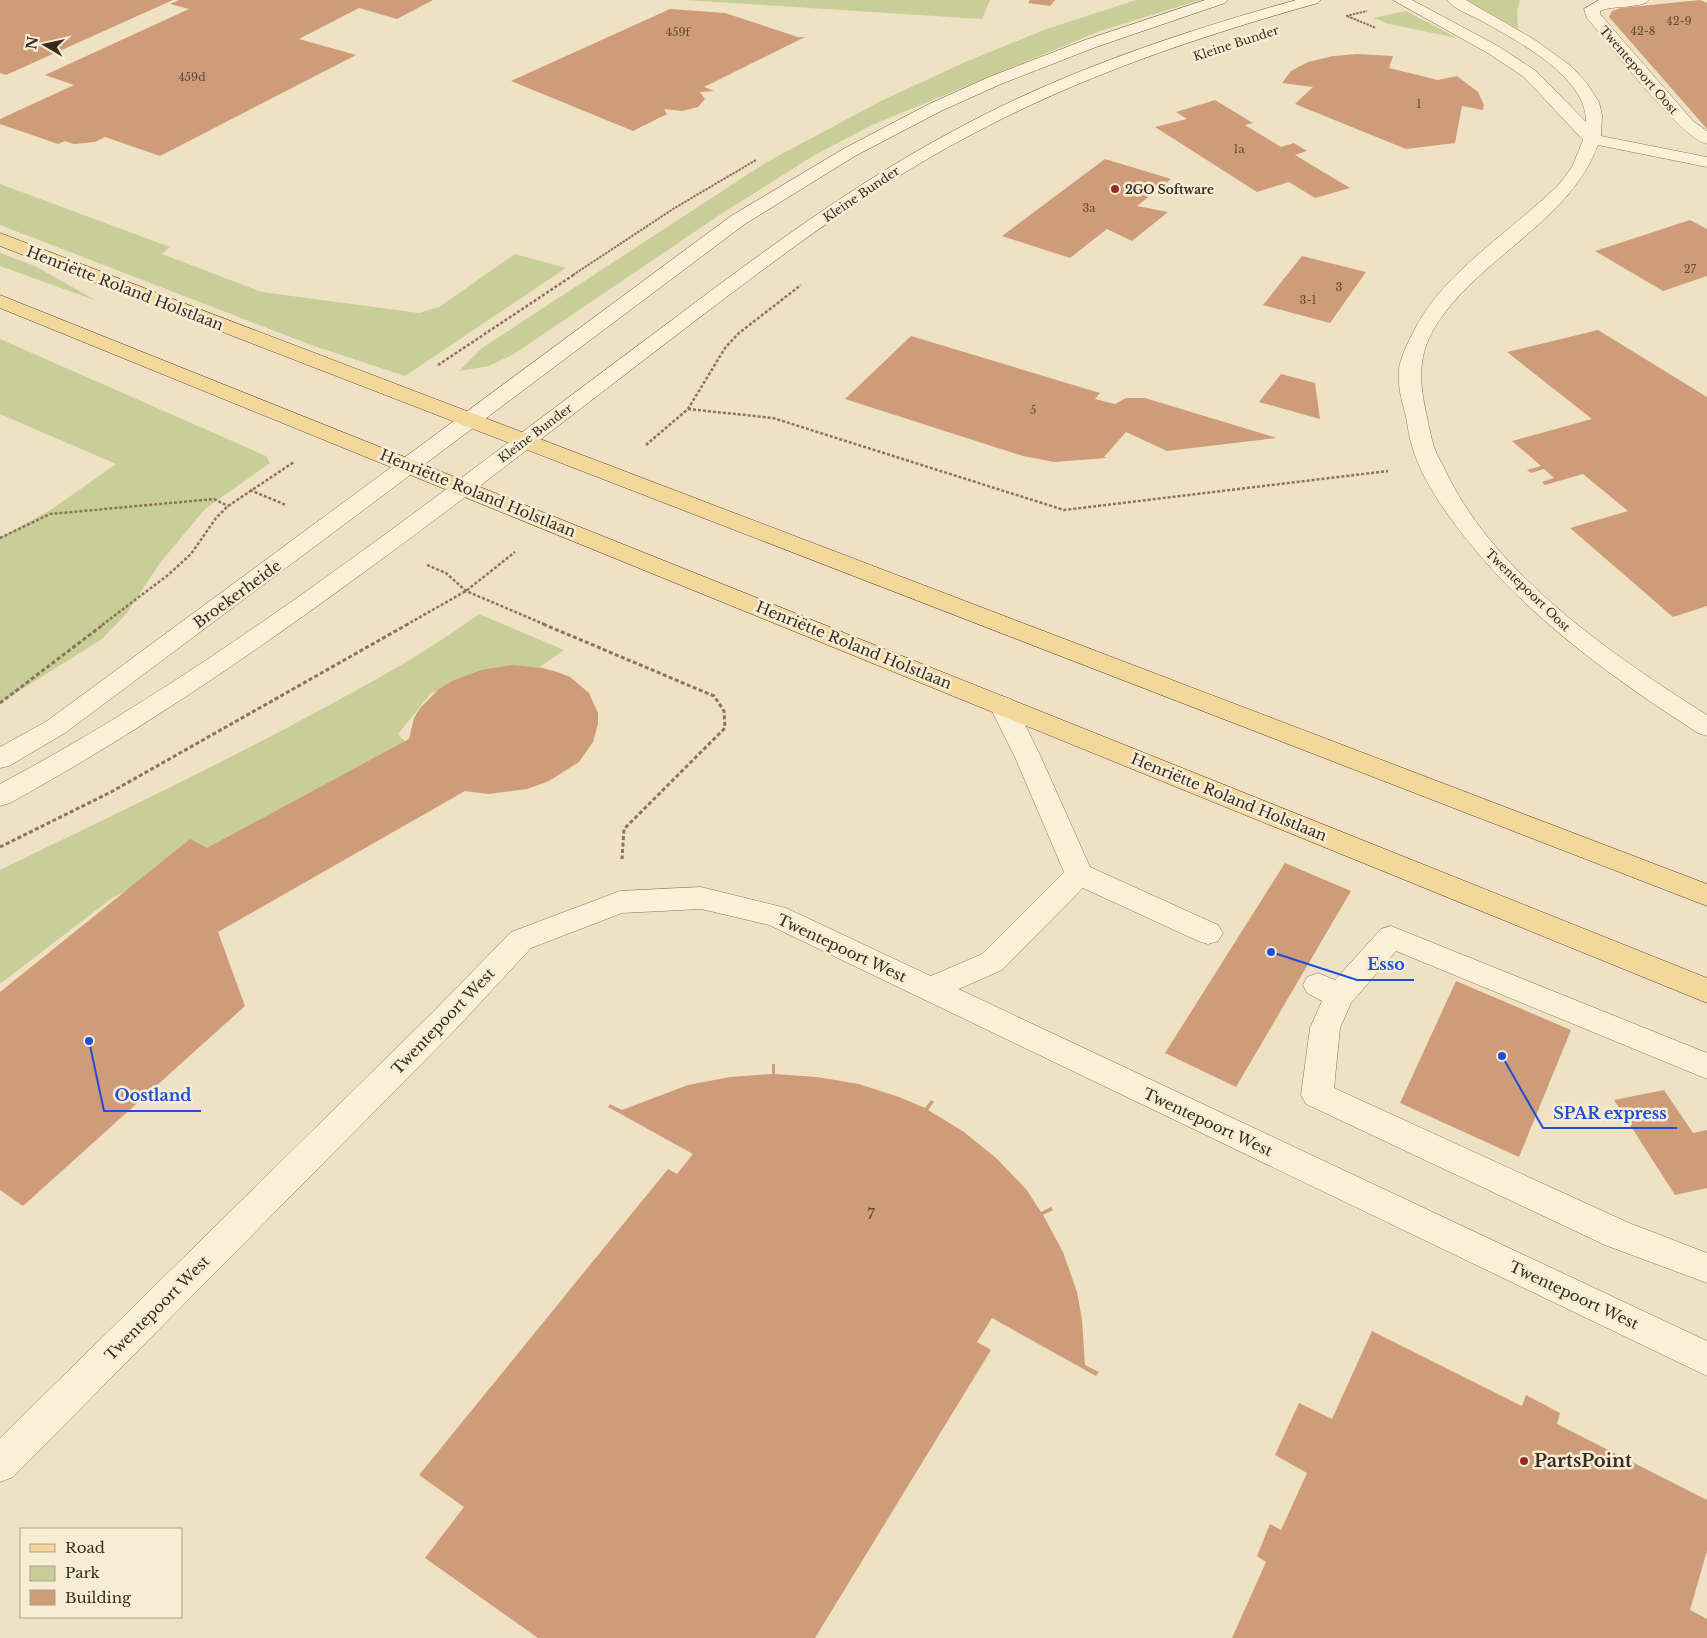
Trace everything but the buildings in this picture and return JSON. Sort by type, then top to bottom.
[{"type":"main road","name":"Henriëtte Roland Holstlaan","points":[[0,240],[1707,896]]},
{"type":"main road","name":"Henriëtte Roland Holstlaan","points":[[0,301],[1707,991]]},
{"type":"street","points":[[469,421],[738,220],[870,142],[962,95],[1091,42],[1220,0]]},
{"type":"street","name":"Kleine Bunder","points":[[464,487],[744,274],[872,185],[915,158],[1038,94],[1141,53],[1216,28],[1313,0]]},
{"type":"street","name":"Twentepoort Oost","points":[[1454,0],[1540,51],[1566,69],[1592,103],[1594,127],[1592,139],[1576,174],[1552,200],[1466,278],[1433,314],[1410,367],[1413,415],[1431,466],[1460,517],[1493,560],[1563,626],[1673,706],[1707,727]]},
{"type":"street","name":"Twentepoort Oost","points":[[1641,0],[1598,5],[1592,10],[1592,15],[1687,125],[1707,139]]},
{"type":"street","points":[[1404,2],[1492,48],[1530,74],[1592,139],[1707,162]]},
{"type":"street","name":"Broekerheide","points":[[0,759],[56,727],[469,421]]},
{"type":"street","points":[[0,796],[115,732],[228,659],[464,487]]},
{"type":"street","points":[[1002,705],[1027,755],[1079,874],[1208,933]]},
{"type":"street","points":[[930,989],[992,962],[1079,874]]},
{"type":"street","name":"Twentepoort West","points":[[0,1464],[445,1020],[521,940],[620,902],[701,898],[776,916],[1707,1358]]},
{"type":"street","points":[[1707,1066],[1391,936],[1329,991],[1318,1095],[1617,1234],[1707,1268]]},
{"type":"path","points":[[1338,17],[1404,2]]},
{"type":"path","points":[[802,284],[739,333],[725,348],[688,408],[773,418],[1064,510],[1431,466]]},
{"type":"path","points":[[0,703],[168,575],[192,554],[216,518],[228,506],[334,436]]},
{"type":"path","points":[[0,538],[50,514],[214,499],[228,506]]},
{"type":"path","points":[[0,847],[111,792],[466,591],[714,696],[724,711],[724,728],[624,829],[620,902]]},
{"type":"green space","points":[[685,0],[990,0],[982,19]]},
{"type":"green space","points":[[1136,0],[1200,0],[1100,31],[872,125],[813,156],[721,214],[514,354],[489,366],[459,371],[482,348],[765,163],[881,101],[963,63],[1044,30]]},
{"type":"green space","points":[[1466,0],[1520,0],[1517,11],[1518,29]]},
{"type":"green space","points":[[1406,11],[1457,38],[1389,24],[1373,18]]},
{"type":"green space","points":[[0,184],[170,247],[162,254],[262,292],[419,313],[439,307],[515,254],[566,268],[405,376],[314,346],[0,225]]},
{"type":"green space","points":[[0,253],[35,266],[97,301],[0,266]]},
{"type":"green space","points":[[0,339],[266,456],[270,463],[205,509],[160,563],[126,614],[102,639],[0,703],[0,538],[52,509],[116,464],[0,414]]},
{"type":"green space","points":[[479,614],[564,650],[527,676],[494,673],[431,693],[398,734],[414,751],[112,898],[0,984],[0,870],[201,772],[320,710],[421,653]]},
{"type":"place","name":"2GO Software","points":[[1115,189]]},
{"type":"place","name":"Esso","points":[[1271,952]]},
{"type":"place","name":"Oostland","points":[[89,1041]]},
{"type":"place","name":"SPAR express","points":[[1502,1056]]},
{"type":"place","name":"PartsPoint","points":[[1524,1461]]}]
